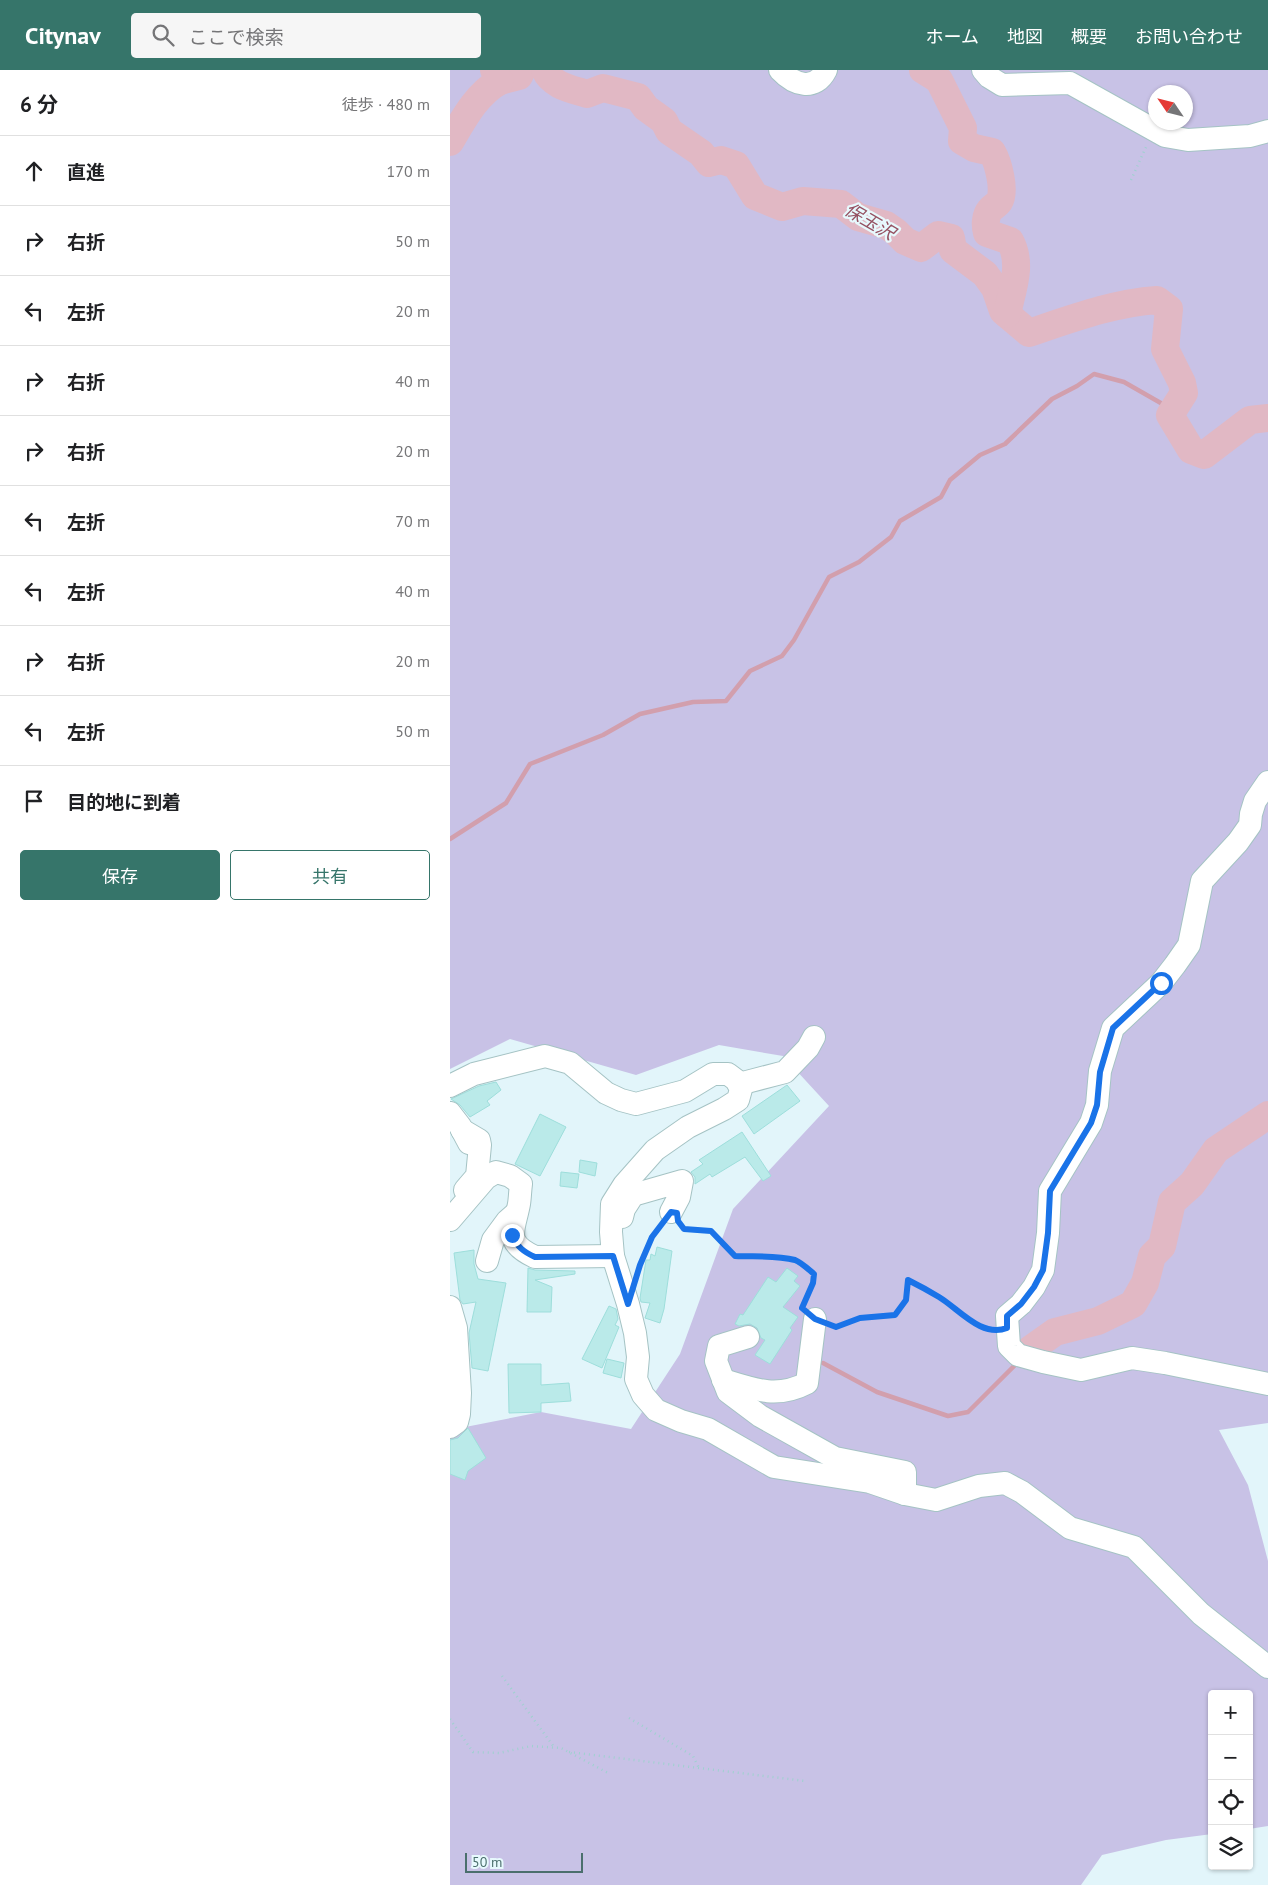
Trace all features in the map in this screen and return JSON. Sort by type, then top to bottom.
[{"type":"street","points":[[780,70],[787,78],[798,83],[810,84],[822,77],[826,70]]},
{"type":"street","points":[[983,70],[989,77],[1002,85],[1070,83],[1148,126]]},
{"type":"street","points":[[1156,130],[1165,136],[1188,140],[1250,136],[1268,131]]},
{"type":"street","points":[[1268,782],[1255,802],[1250,825],[1238,842],[1202,881],[1189,944],[1161,983],[1113,1028],[1100,1072],[1097,1105],[1091,1123],[1050,1191],[1048,1233],[1043,1270],[1030,1293],[1007,1316],[1009,1346],[1018,1355],[1080,1370],[1132,1358],[1268,1384]]},
{"type":"street","points":[[738,1084],[785,1072],[808,1048],[814,1037]]},
{"type":"street","points":[[450,1086],[474,1074],[545,1056],[570,1063],[606,1092],[621,1100],[636,1104],[685,1091],[713,1074],[728,1074],[736,1080],[741,1089],[738,1100],[688,1127],[655,1150],[624,1185],[612,1204],[613,1256],[635,1332],[638,1357],[636,1379],[643,1395],[656,1410],[681,1421],[708,1429],[774,1467],[870,1482],[905,1494],[936,1500],[979,1486],[1004,1482],[1022,1492],[1070,1528],[1134,1547],[1201,1614],[1268,1667]]},
{"type":"street","points":[[460,1129],[479,1140],[480,1145],[478,1176],[461,1195],[466,1201]]},
{"type":"street","points":[[450,1220],[486,1178],[496,1172],[529,1182],[515,1214],[512,1235],[517,1245],[526,1253],[535,1257],[613,1256]]},
{"type":"street","points":[[611,1226],[621,1226],[624,1209],[633,1195],[682,1181],[679,1197],[671,1212]]},
{"type":"street","points":[[487,1261],[493,1240],[515,1214]]},
{"type":"street","points":[[450,1307],[456,1328],[454,1357],[460,1393],[460,1414],[457,1422],[450,1427]]},
{"type":"street","points":[[723,1380],[756,1390],[774,1392],[794,1390],[807,1383],[815,1319]]},
{"type":"street","points":[[748,1337],[719,1346],[716,1361],[728,1392],[760,1416],[835,1458],[905,1472],[905,1494]]},
{"type":"path","points":[[1131,180],[1154,130]]},
{"type":"path","points":[[638,1272],[652,1237],[671,1212],[677,1213],[678,1221],[684,1229],[711,1231],[735,1256],[773,1257],[796,1261],[806,1267],[814,1274],[813,1283],[802,1308],[815,1319],[836,1327],[860,1318],[895,1315],[906,1300],[908,1280],[940,1297],[972,1322],[999,1331],[1007,1328]]},
{"type":"path","points":[[502,1676],[554,1747]]},
{"type":"path","points":[[629,1718],[693,1756],[699,1768]]},
{"type":"path","points":[[450,1719],[473,1752],[499,1753],[531,1746],[561,1748],[610,1774]]},
{"type":"path","points":[[569,1752],[805,1781]]},
{"type":"shaded area","points":[[450,70],[1268,70],[1268,1423],[1219,1430],[1248,1485],[1268,1561],[1268,1826],[1253,1828],[1253,1690],[1208,1690],[1208,1835],[1166,1840],[1102,1855],[1081,1885],[450,1885],[450,1430],[541,1412],[631,1429],[680,1354],[733,1209],[829,1106],[783,1056],[719,1045],[636,1075],[510,1039],[450,1069]]},
{"type":"shaded area","points":[[483,90],[488,94],[479,103],[462,129],[459,148],[450,142],[450,130]]},
{"type":"building","points":[[496,1082],[501,1090],[487,1101],[490,1105],[470,1117],[460,1105],[451,1099],[479,1086]]},
{"type":"building","points":[[787,1085],[800,1101],[754,1134],[742,1116]]},
{"type":"building","points":[[540,1114],[566,1127],[540,1176],[515,1164]]},
{"type":"building","points":[[742,1132],[771,1176],[763,1181],[745,1157],[712,1177],[710,1174],[695,1184],[695,1177],[691,1172],[703,1164],[699,1160]]},
{"type":"building","points":[[580,1160],[597,1163],[595,1176],[579,1172]]},
{"type":"building","points":[[561,1172],[579,1174],[577,1188],[560,1186]]},
{"type":"building","points":[[657,1247],[672,1251],[664,1309],[660,1323],[645,1318],[650,1303],[641,1302],[640,1298],[646,1260],[650,1260],[651,1254],[655,1256]]},
{"type":"building","points":[[474,1250],[474,1264],[478,1279],[506,1283],[488,1371],[472,1368],[469,1333],[476,1302],[463,1304],[460,1300],[454,1253]]},
{"type":"building","points":[[528,1268],[535,1270],[575,1271],[575,1274],[535,1280],[552,1287],[551,1312],[527,1312]]},
{"type":"building","points":[[787,1268],[798,1276],[794,1281],[800,1286],[783,1307],[798,1317],[770,1364],[755,1355],[765,1340],[761,1338],[757,1328],[750,1324],[739,1326],[735,1324],[740,1314],[743,1315],[768,1277],[776,1282]]},
{"type":"building","points":[[609,1306],[616,1309],[618,1319],[615,1325],[619,1327],[602,1368],[582,1359]]},
{"type":"building","points":[[607,1359],[624,1363],[621,1378],[603,1373]]},
{"type":"building","points":[[508,1364],[541,1364],[541,1385],[569,1383],[571,1401],[541,1403],[541,1412],[509,1413]]},
{"type":"building","points":[[468,1428],[486,1458],[468,1471],[465,1480],[450,1474],[450,1440],[458,1438]]},
{"type":"waterway","points":[[494,70],[500,81],[519,76],[522,70]]},
{"type":"waterway","name":"保玉沢","points":[[545,70],[552,80],[557,83],[587,94],[603,88],[638,97],[646,108],[664,121],[669,131],[701,153],[709,163],[721,160],[736,165],[755,196],[782,207],[803,201],[841,204],[858,217],[886,225],[905,241],[921,248],[938,235],[951,238],[953,250],[985,274],[995,288],[1003,311],[1029,333],[1108,308],[1157,300],[1169,309],[1165,349],[1182,383],[1184,393],[1170,415],[1191,450],[1204,455],[1250,420],[1268,418]]},
{"type":"waterway","points":[[923,70],[939,80],[963,128],[962,141],[974,148],[992,152],[997,162],[1002,191],[1001,197],[998,203],[988,212],[986,227],[987,233],[1010,241],[1014,250],[1016,268],[1007,314]]},
{"type":"waterway","points":[[450,142],[465,116],[484,92],[500,81]]},
{"type":"waterway","points":[[450,839],[506,803],[530,764],[603,735],[640,714],[693,702],[726,701],[750,671],[782,656],[794,640],[829,577],[859,562],[891,537],[900,521],[941,497],[950,480],[980,455],[1005,444],[1052,399],[1077,386],[1094,374],[1124,382],[1173,410]]},
{"type":"waterway","points":[[1031,1349],[1055,1332],[1098,1321],[1133,1304],[1145,1283],[1152,1256],[1162,1246],[1172,1202],[1192,1184],[1216,1150],[1268,1115]]},
{"type":"waterway","points":[[823,1363],[877,1392],[948,1416],[968,1412],[1017,1363]]},
{"type":"route","points":[[512,1235],[517,1245],[526,1253],[535,1257],[613,1256],[628,1304],[640,1265],[652,1237],[671,1212],[677,1213],[678,1221],[684,1229],[711,1231],[735,1256],[773,1257],[796,1261],[806,1267],[814,1274],[813,1283],[802,1308],[815,1319],[836,1327],[860,1318],[895,1315],[906,1300],[908,1280],[940,1297],[972,1322],[999,1331],[1007,1328],[1007,1316],[1021,1304],[1034,1287],[1043,1270],[1048,1233],[1050,1191],[1091,1123],[1097,1105],[1100,1072],[1113,1028],[1161,983]]}]
